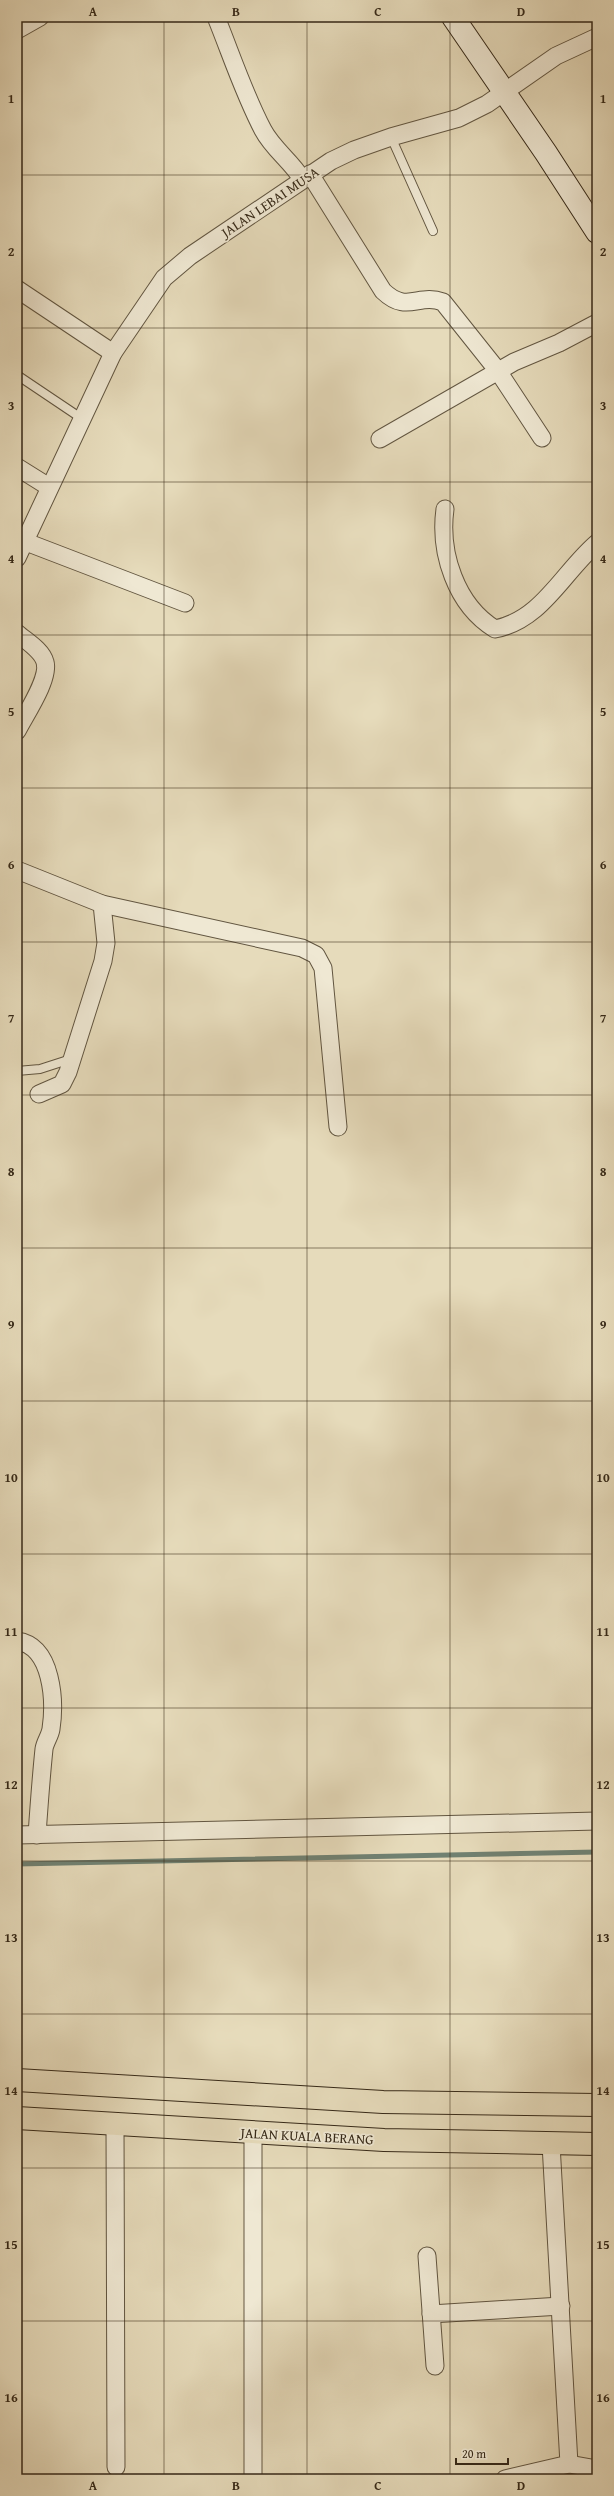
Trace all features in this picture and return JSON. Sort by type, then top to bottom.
[{"type":"highway","points":[[17,2080],[383,2102],[597,2106]]},
{"type":"highway","name":"JALAN KUALA BERANG","points":[[17,2118],[384,2140],[597,2144]]},
{"type":"main road","points":[[453,17],[505,92],[597,232]]},
{"type":"street","points":[[17,30],[40,17]]},
{"type":"street","points":[[216,17],[263,130],[275,149],[306,177],[383,291],[392,300],[402,303],[434,298],[443,302],[498,371],[542,438]]},
{"type":"street","name":"JALAN LEBAI MUSA","points":[[17,558],[26,542],[49,487],[81,418],[113,353],[164,278],[190,256],[306,177],[354,150],[391,137],[459,118],[505,92],[556,56],[597,37]]},
{"type":"street","points":[[17,289],[113,353]]},
{"type":"street","points":[[380,439],[498,371],[597,322]]},
{"type":"street","points":[[17,468],[49,487]]},
{"type":"street","points":[[445,509],[442,529],[450,568],[473,610],[482,621],[495,630],[510,626],[537,607],[597,543]]},
{"type":"street","points":[[26,542],[185,603]]},
{"type":"street","points":[[17,633],[38,651],[45,662],[45,677],[17,731]]},
{"type":"street","points":[[17,870],[102,904],[302,948],[316,955],[323,968],[338,1127]]},
{"type":"street","points":[[39,1094],[62,1084],[72,1058],[103,961],[106,943],[102,904]]},
{"type":"street","points":[[17,1642],[36,1650],[44,1660],[50,1675],[51,1724],[44,1748],[37,1835]]},
{"type":"street","points":[[17,1835],[597,1821]]},
{"type":"street","points":[[115,2124],[116,2467]]},
{"type":"street","points":[[253,2133],[253,2479]]},
{"type":"street","points":[[552,2144],[569,2464]]},
{"type":"street","points":[[427,2256],[435,2366]]},
{"type":"street","points":[[431,2314],[561,2306]]},
{"type":"street","points":[[505,2479],[550,2466],[569,2464],[597,2469]]},
{"type":"lane","points":[[391,137],[433,231]]},
{"type":"lane","points":[[17,375],[81,418]]},
{"type":"lane","points":[[17,1072],[40,1069],[72,1058]]},
{"type":"waterway","points":[[17,1864],[597,1852]]}]
